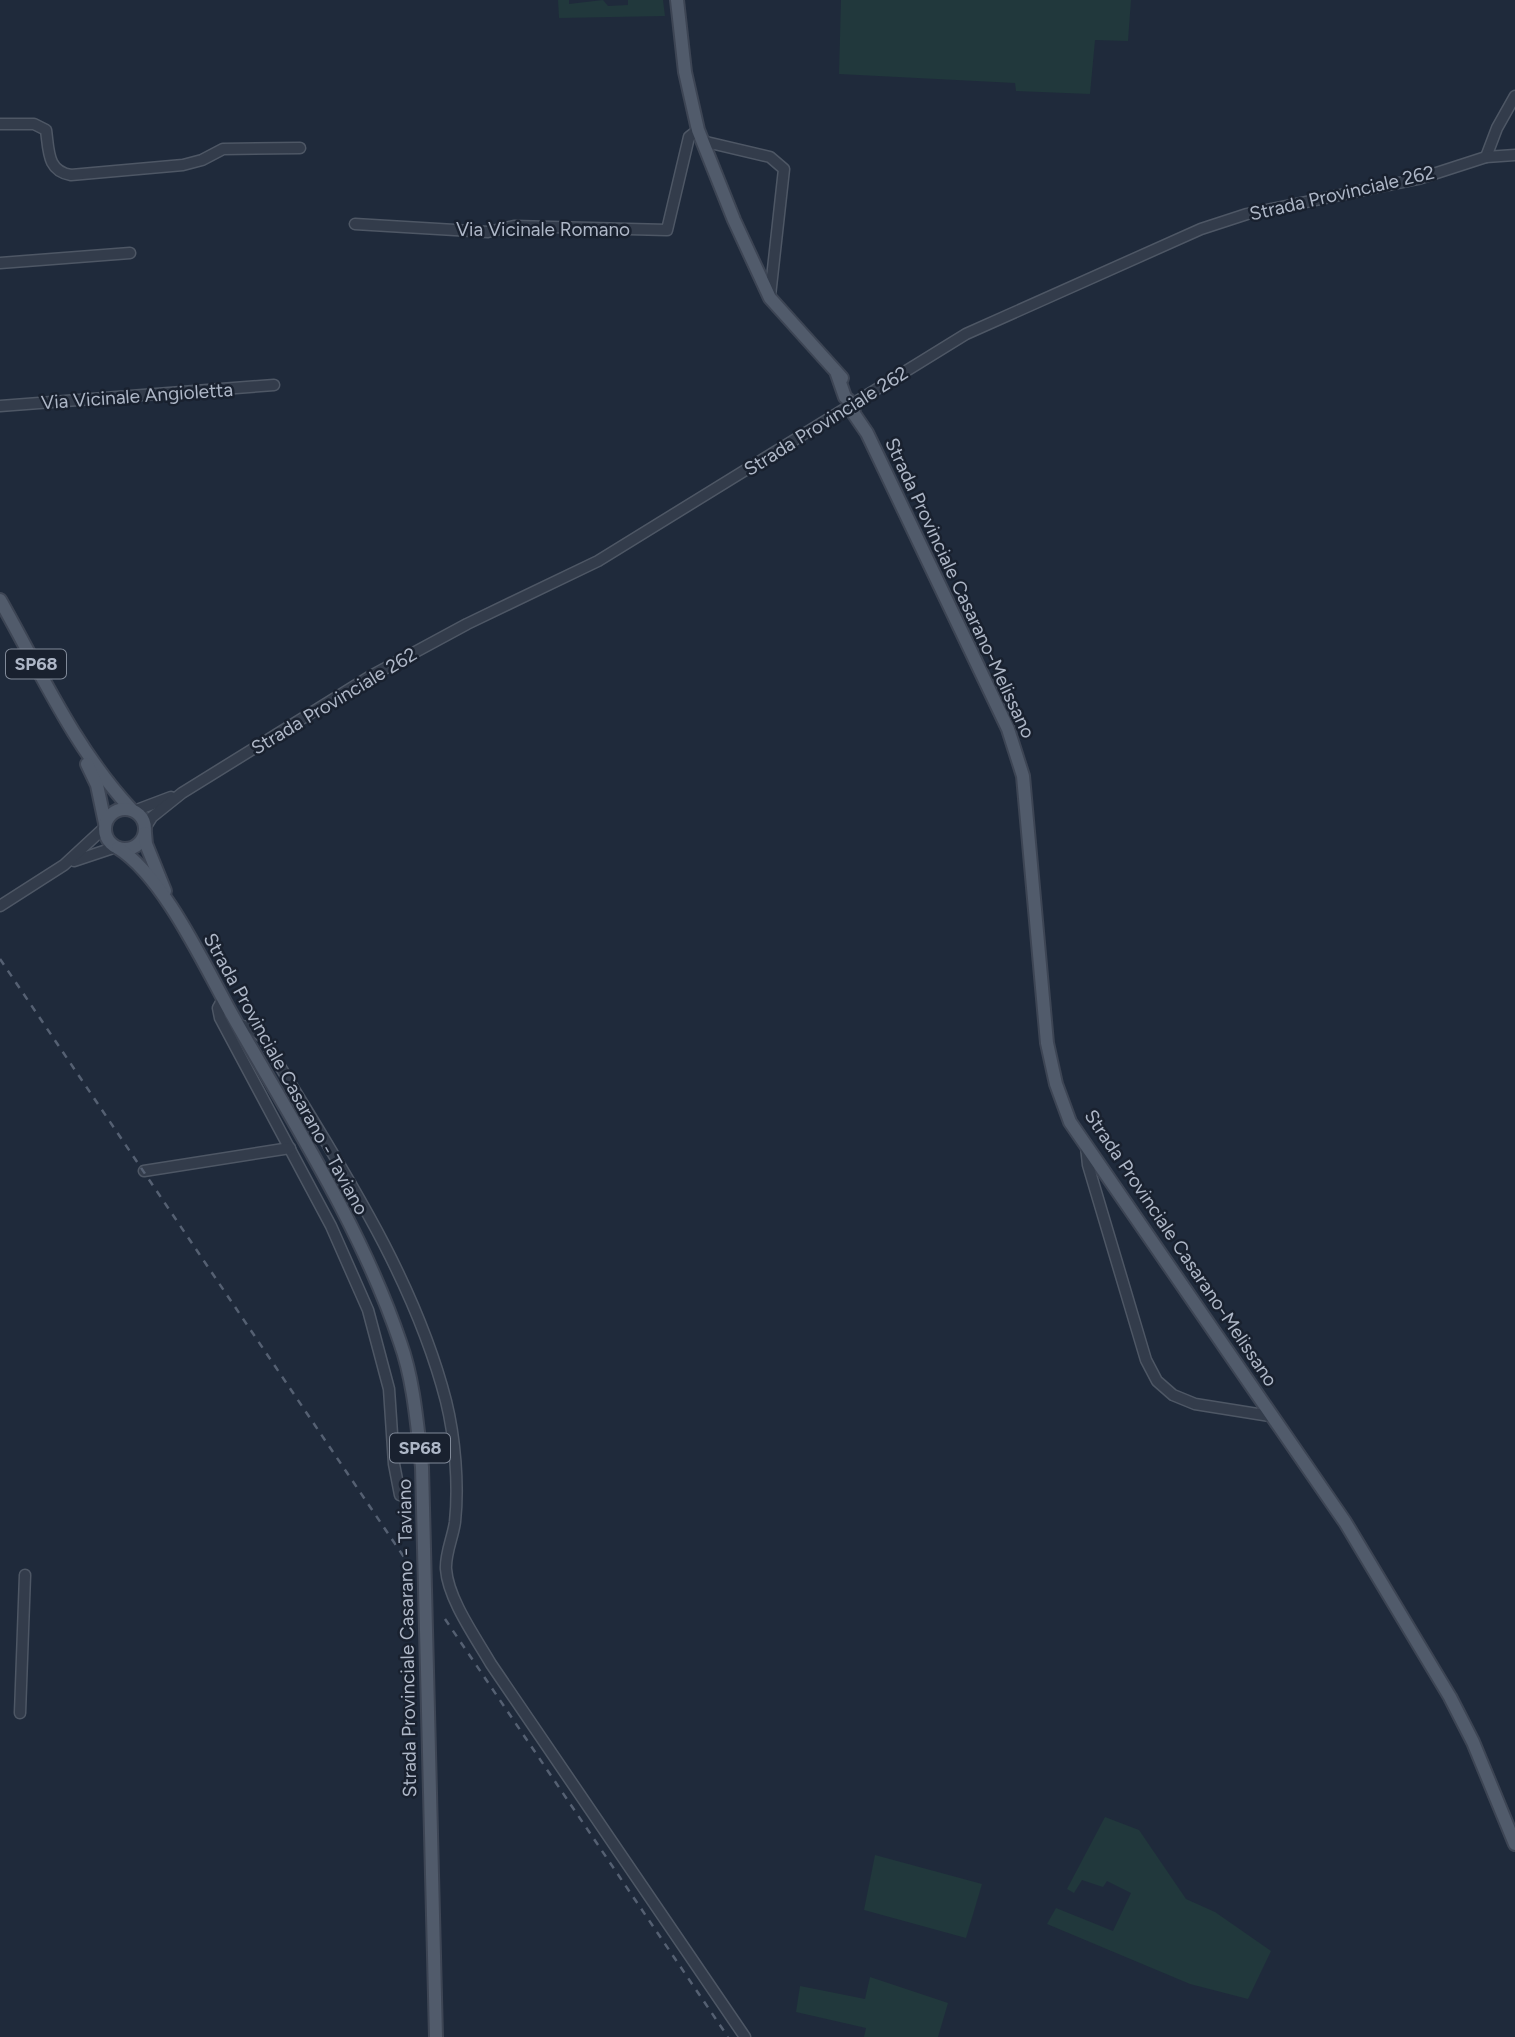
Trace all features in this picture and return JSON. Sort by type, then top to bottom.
[{"type":"main road","name":"Strada Provinciale Casarano-Melissano","points":[[677,0],[685,72],[700,136],[771,298],[852,393],[853,404],[860,410],[867,433],[1012,741],[1023,776],[1048,1043],[1056,1084],[1070,1122],[1270,1416],[1346,1522],[1474,1742],[1515,1844]]},
{"type":"main road","name":"Strada Provinciale Casarano - Taviano","points":[[0,600],[72,729],[108,785],[141,817],[152,861],[176,917]]},
{"type":"main road","name":"Strada Provinciale Casarano - Taviano","points":[[72,729],[97,785],[107,839],[142,867],[176,917],[316,1163],[379,1283],[401,1345],[414,1404],[422,1467],[436,2037]]},
{"type":"main road","points":[[105,826],[118,809],[132,810]]},
{"type":"main road","points":[[117,847],[135,846],[145,829]]},
{"type":"street","points":[[1486,157],[1497,128],[1515,96]]},
{"type":"street","points":[[0,124],[34,124],[46,130],[51,166],[58,173],[71,175],[183,165],[202,160],[223,149],[300,148]]},
{"type":"street","name":"Via Vicinale Romano","points":[[355,224],[488,232],[514,226],[667,230],[689,137],[700,136]]},
{"type":"street","points":[[700,136],[770,157],[784,169],[771,298]]},
{"type":"street","name":"Strada Provinciale 262","points":[[182,793],[369,677],[467,624],[598,561],[966,334],[1201,229],[1247,214],[1418,178],[1486,157],[1515,155]]},
{"type":"street","points":[[0,263],[130,253]]},
{"type":"street","name":"Via Vicinale Angioletta","points":[[0,406],[274,386]]},
{"type":"street","points":[[132,810],[182,793]]},
{"type":"street","points":[[145,829],[152,817],[182,793]]},
{"type":"street","points":[[0,906],[64,865],[105,826]]},
{"type":"street","points":[[64,865],[117,847]]},
{"type":"street","points":[[223,999],[218,1008],[220,1018],[352,1269],[368,1310],[389,1389],[394,1464],[400,1494]]},
{"type":"street","points":[[238,1025],[252,1028],[263,1038],[370,1215],[427,1335],[447,1404],[455,1478],[455,1522],[446,1569],[460,1610],[491,1664],[745,2037]]},
{"type":"street","points":[[1086,1145],[1088,1165],[1133,1318],[1146,1360],[1157,1381],[1173,1395],[1195,1404],[1270,1416]]},
{"type":"street","points":[[144,1171],[289,1148]]},
{"type":"street","points":[[20,1713],[25,1575]]},
{"type":"green space","points":[[558,0],[569,0],[569,4],[603,0],[608,6],[628,5],[628,0],[663,0],[665,16],[559,18]]},
{"type":"green space","points":[[841,0],[1131,0],[1128,41],[1095,40],[1090,94],[1016,91],[1015,83],[839,74]]},
{"type":"green space","points":[[1105,1817],[1139,1830],[1186,1899],[1215,1912],[1271,1951],[1248,1999],[1190,1984],[1047,1924],[1056,1908],[1113,1931],[1131,1893],[1107,1881],[1103,1887],[1082,1880],[1074,1893],[1067,1889]]},
{"type":"green space","points":[[875,1855],[982,1884],[966,1938],[864,1910]]},
{"type":"green space","points":[[870,1977],[948,2003],[938,2037],[864,2037],[866,2028],[796,2012],[800,1986],[865,1999]]},
{"type":"railway","points":[[0,959],[410,1566]]},
{"type":"railway","points":[[445,1619],[728,2037]]}]
